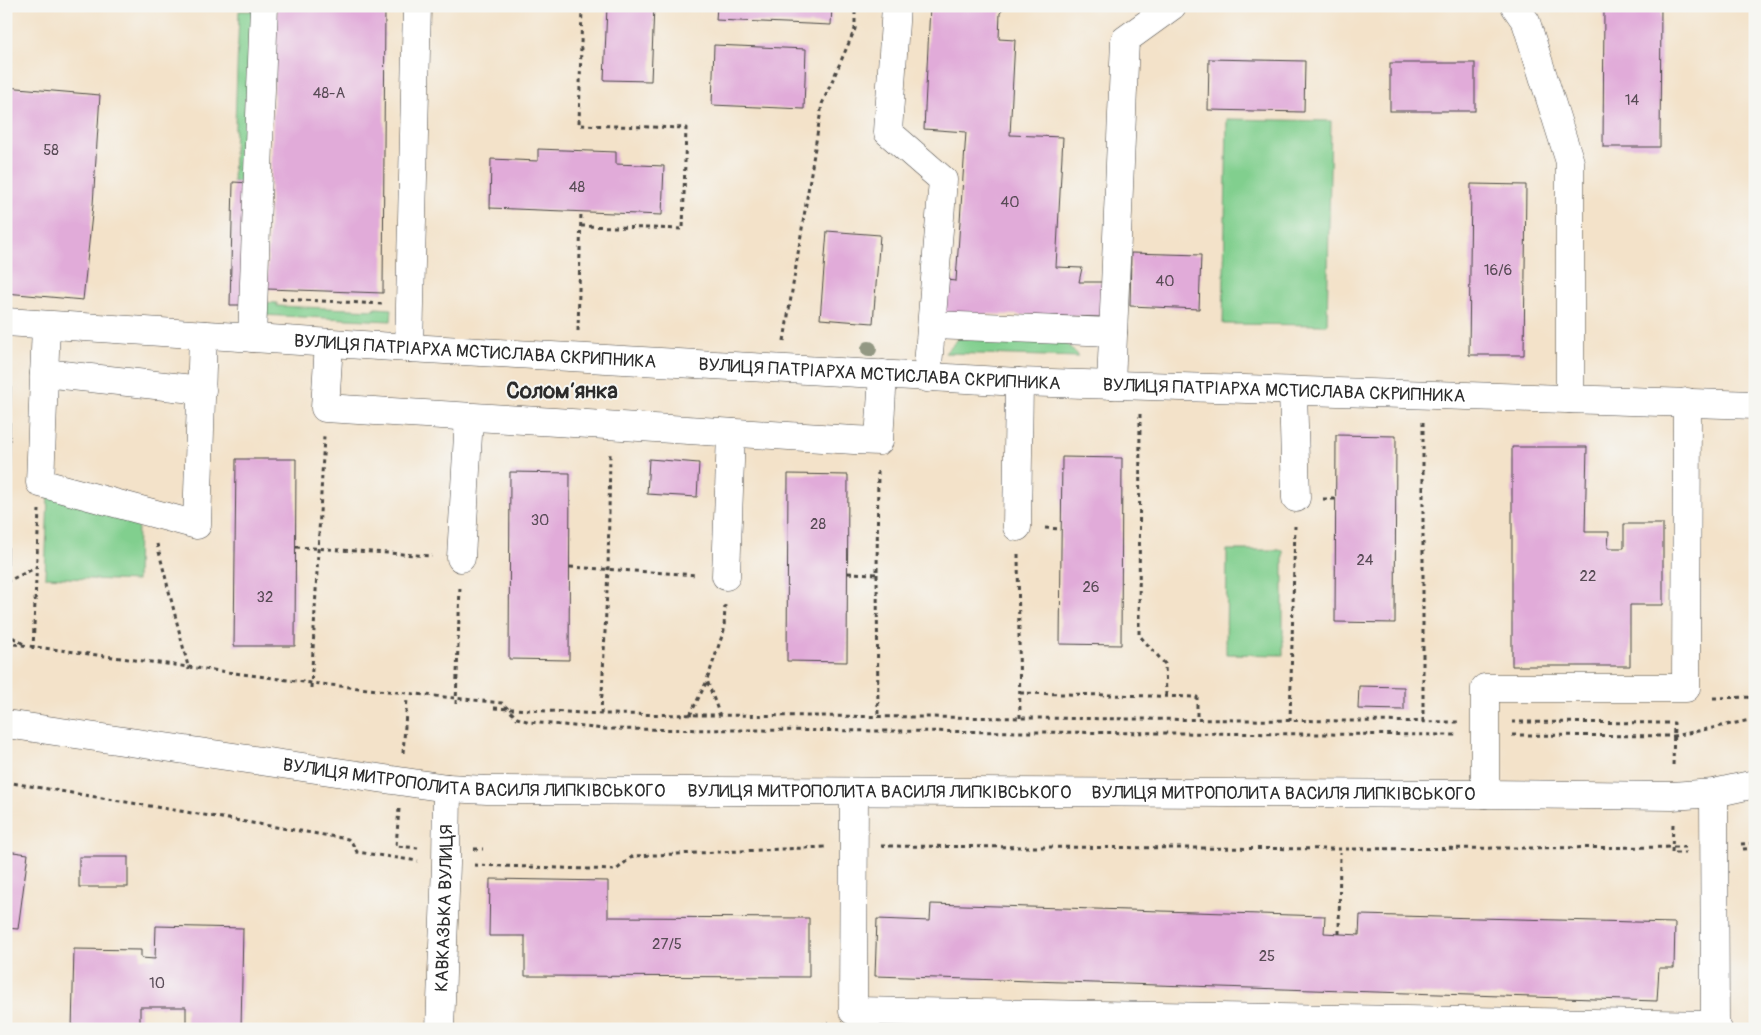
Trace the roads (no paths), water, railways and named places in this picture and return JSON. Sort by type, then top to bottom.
[{"type":"street","points":[[252,338],[264,6]]},
{"type":"street","points":[[409,348],[417,6]]},
{"type":"street","points":[[896,6],[888,132],[943,180],[927,378]]},
{"type":"street","points":[[1111,385],[1125,40],[1172,6]]},
{"type":"street","points":[[1515,6],[1526,22],[1570,162],[1570,399]]},
{"type":"street","name":"ВУЛИЦЯ ПАТРІАРХА МСТИСЛАВА СКРИПНИКА","points":[[6,322],[927,378],[1292,391],[1755,404]]},
{"type":"street","points":[[46,325],[40,483],[197,525],[203,335]]},
{"type":"street","points":[[932,325],[1113,332]]},
{"type":"street","points":[[329,343],[325,408],[731,433],[879,441],[883,374]]},
{"type":"street","points":[[44,373],[202,390]]},
{"type":"street","points":[[1017,527],[1019,382]]},
{"type":"street","points":[[1292,391],[1296,498]]},
{"type":"street","points":[[1485,794],[1485,688],[1686,688],[1688,402]]},
{"type":"street","points":[[461,558],[469,417]]},
{"type":"street","points":[[726,576],[731,433]]},
{"type":"street","name":"ВУЛИЦЯ МИТРОПОЛИТА ВАСИЛЯ ЛИПКІВСЬКОГО","points":[[6,724],[447,788],[497,790],[1672,796],[1714,793],[1755,784]]},
{"type":"street","name":"КАВКАЗЬКА ВУЛИЦЯ","points":[[440,1029],[447,788]]},
{"type":"street","points":[[854,793],[853,1011],[1716,1027],[1714,793]]},
{"type":"district","name":"Соломʼянка","points":[[562,391]]}]
